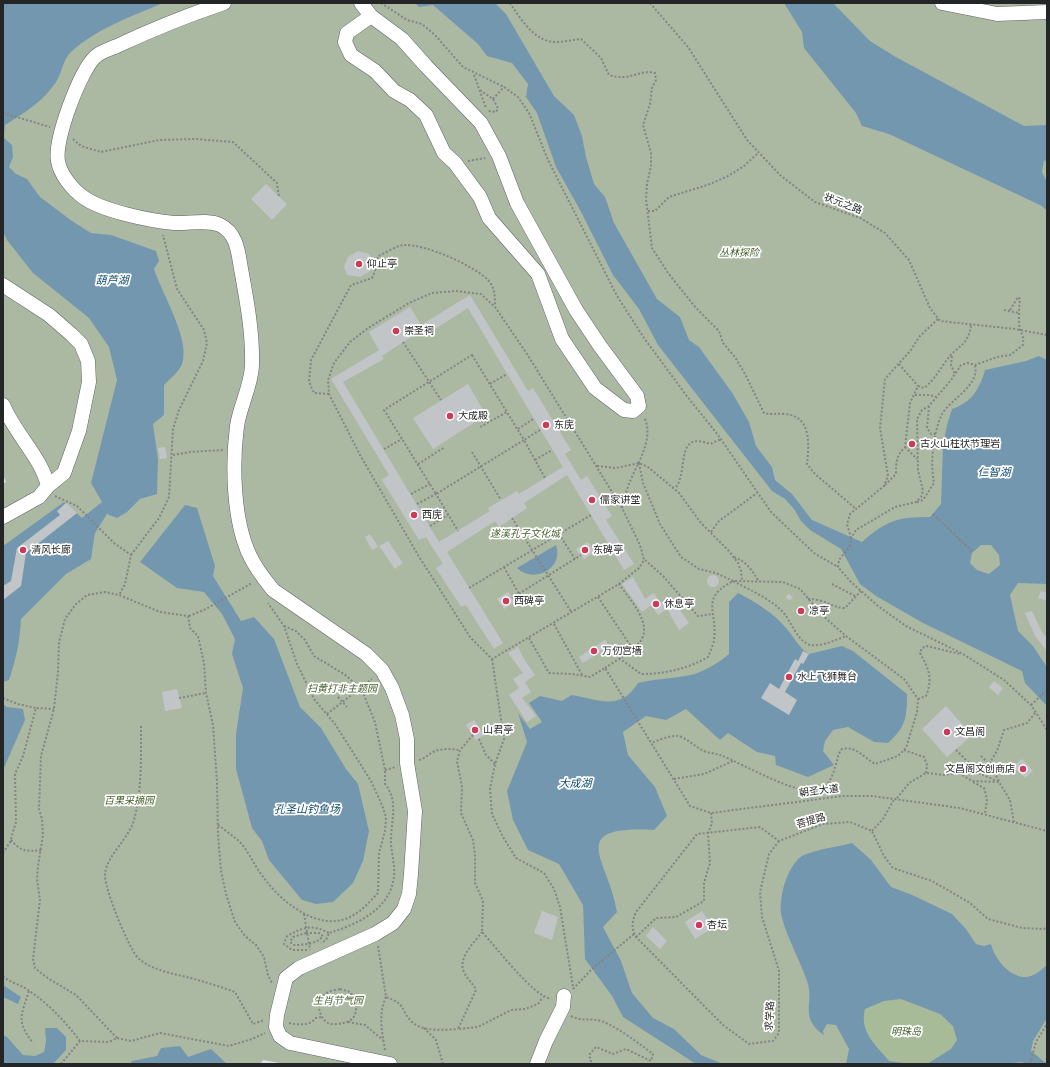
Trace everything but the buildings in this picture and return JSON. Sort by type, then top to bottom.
[{"type":"lane","points":[[224,3],[125,42],[95,56],[82,74],[62,130],[58,160],[67,181],[84,198],[112,210],[160,221],[218,224],[228,231],[237,245],[252,338],[252,368],[238,424],[235,451],[234,488],[243,537],[250,556],[262,577],[274,590],[366,654],[382,670],[392,688],[402,715],[407,739],[407,763],[415,811],[409,894],[404,909],[393,923],[375,934],[311,956],[300,968],[286,978],[277,1021],[280,1036],[290,1043],[387,1063]]},
{"type":"lane","points":[[361,3],[371,16],[402,39],[481,123],[499,156],[517,203],[576,310],[600,346],[637,396],[639,406],[633,411],[624,410],[595,388],[562,339],[538,274],[489,218],[480,197],[455,163],[444,153],[426,115],[410,100],[394,92],[375,71],[351,54],[345,42],[347,33],[371,16]]},
{"type":"lane","points":[[942,3],[997,14],[1047,12]]},
{"type":"lane","points":[[3,285],[48,315],[81,344],[88,361],[89,382],[79,431],[64,472],[45,489],[39,497],[3,517]]},
{"type":"lane","points":[[3,405],[10,422],[45,473],[45,489]]},
{"type":"lane","points":[[537,1064],[569,992]]},
{"type":"path","points":[[381,3],[407,20],[422,24],[435,35],[463,67],[504,87],[518,97],[529,112],[548,160],[617,296],[659,359],[721,439],[771,512],[792,534],[814,553],[838,567],[861,592],[878,606],[906,626],[963,654],[1004,680],[1031,705],[1047,730]]},
{"type":"path","points":[[510,3],[526,26],[544,41],[556,42],[581,39],[601,58],[609,75],[626,78],[647,71],[655,73],[656,80],[652,88],[650,104],[643,125],[651,153],[651,166],[647,184],[652,248],[657,258],[696,308],[718,331],[724,343],[735,357],[745,374],[764,413],[771,415],[785,414],[794,416],[804,424],[809,436],[807,464],[815,474],[855,508]]},
{"type":"path","name":"状元之路","points":[[650,3],[688,47],[746,140],[780,175],[815,202],[860,218],[885,233],[909,260],[930,308],[938,319]]},
{"type":"path","points":[[474,73],[483,105],[489,112],[496,112],[498,108],[493,99],[480,90]]},
{"type":"path","points":[[493,99],[504,87]]},
{"type":"path","points":[[3,113],[16,118],[62,130],[81,146],[101,152],[159,140],[195,139],[233,142],[277,183],[279,197]]},
{"type":"path","points":[[648,211],[655,211],[669,197],[710,184],[728,176],[744,166],[758,153]]},
{"type":"path","points":[[455,163],[499,156]]},
{"type":"path","points":[[119,594],[125,584],[131,555],[159,518],[169,497],[169,472],[173,455],[173,429],[179,410],[203,361],[207,343],[204,330],[177,289],[160,221]]},
{"type":"path","points":[[329,394],[314,394],[309,382],[311,360],[351,285],[372,278],[376,271],[378,256],[401,245],[417,245],[472,267],[489,281],[496,293],[495,306]]},
{"type":"path","points":[[569,992],[560,907],[554,889],[544,873],[516,858],[503,837],[492,814],[490,789],[495,764],[504,739],[492,659],[470,637],[422,561],[360,455],[329,394],[328,380],[334,363],[350,342],[368,328],[408,303],[432,293],[456,291],[481,294],[495,306],[597,466],[622,508],[640,545],[644,560],[663,576],[698,616],[713,614]]},
{"type":"path","points":[[916,502],[921,497],[923,491],[917,460],[917,420],[922,410],[929,406],[961,365],[968,363],[975,365],[997,357],[1010,355],[1023,345],[1024,337],[1020,329],[1020,299],[1018,297],[1010,310]]},
{"type":"path","points":[[1004,310],[1019,313]]},
{"type":"path","points":[[884,486],[888,476],[888,469],[880,428],[885,379],[911,350],[919,337],[938,319],[940,322],[1020,329],[1047,334]]},
{"type":"path","points":[[899,364],[918,386],[924,388],[931,383],[947,359],[961,347],[970,335],[971,324]]},
{"type":"path","points":[[404,342],[442,400]]},
{"type":"path","points":[[458,531],[384,410],[472,355],[518,429],[545,478]]},
{"type":"path","points":[[952,355],[951,365],[955,374]]},
{"type":"path","points":[[851,538],[856,530],[895,506],[923,500],[934,483],[932,468],[936,434],[942,415],[947,406],[968,386],[976,370],[975,365]]},
{"type":"path","points":[[490,384],[507,374]]},
{"type":"path","points":[[838,567],[839,560],[850,546],[851,538],[847,524],[850,514],[855,508],[884,486],[896,474],[896,461],[899,453],[905,447],[910,403],[918,386]]},
{"type":"path","points":[[915,395],[930,394],[936,397]]},
{"type":"path","points":[[622,508],[629,484],[639,464],[646,444],[648,424],[639,406]]},
{"type":"path","points":[[929,406],[927,428],[931,434],[936,434]]},
{"type":"path","points":[[480,427],[507,412]]},
{"type":"path","points":[[518,429],[534,419]]},
{"type":"path","points":[[417,504],[481,467],[540,430]]},
{"type":"path","points":[[384,449],[402,439]]},
{"type":"path","points":[[672,488],[677,486],[681,479],[685,449],[690,442],[698,440],[710,444],[721,439]]},
{"type":"path","points":[[418,464],[445,447]]},
{"type":"path","points":[[905,447],[917,460]]},
{"type":"path","points":[[535,460],[552,450]]},
{"type":"path","points":[[173,455],[203,451],[235,451]]},
{"type":"path","points":[[472,452],[501,500]]},
{"type":"path","points":[[639,464],[643,483],[660,524],[681,556],[699,569],[716,574],[758,593],[782,611],[804,642],[812,645],[822,644],[846,636]]},
{"type":"path","points":[[597,466],[616,468],[639,464],[648,467],[679,493],[701,523],[733,556],[741,571],[742,581]]},
{"type":"path","points":[[411,494],[430,484]]},
{"type":"path","points":[[45,489],[77,506],[114,543],[131,555]]},
{"type":"path","points":[[711,532],[718,522],[757,493]]},
{"type":"path","points":[[469,588],[591,514]]},
{"type":"path","points":[[933,514],[973,552]]},
{"type":"path","points":[[430,526],[448,515]]},
{"type":"path","points":[[512,518],[572,613]]},
{"type":"path","points":[[559,534],[575,559]]},
{"type":"path","points":[[512,598],[581,555]]},
{"type":"path","points":[[733,556],[743,560],[751,568],[759,582]]},
{"type":"path","points":[[492,659],[554,624],[619,584],[639,568],[644,560]]},
{"type":"path","points":[[504,567],[519,594]]},
{"type":"path","points":[[262,577],[204,610],[188,616],[160,612],[119,594],[105,592],[87,595],[76,604],[65,619],[58,642],[58,672],[54,709],[41,756],[39,809],[42,819],[41,850],[37,879],[40,900],[33,959],[35,968],[46,977],[76,995],[117,1038],[131,1041],[160,1033],[229,1046],[252,1039],[277,1021]]},
{"type":"path","points":[[619,658],[641,674],[675,670],[697,663],[708,657],[714,640],[712,604],[716,593],[733,581],[783,582],[800,590],[823,616],[846,636],[904,679],[918,699],[918,712],[904,750],[898,756],[875,764],[861,752],[849,747],[842,749],[837,755],[836,767],[829,781],[823,791],[816,793],[804,790],[702,750],[688,740],[677,736],[651,743]]},
{"type":"path","points":[[529,638],[549,673],[590,676],[605,668],[639,644],[644,631],[642,618],[619,584]]},
{"type":"path","points":[[832,584],[855,596]]},
{"type":"path","points":[[808,599],[819,599],[839,608],[845,608],[855,596],[861,592]]},
{"type":"path","points":[[598,597],[632,648]]},
{"type":"path","points":[[218,825],[240,842],[264,879],[284,900],[304,914],[323,920],[341,920],[355,915],[378,893],[379,852],[385,831],[386,817],[371,781],[335,724],[314,699],[297,664],[284,626],[267,602]]},
{"type":"path","points":[[188,616],[190,628],[198,636],[204,663],[206,693],[213,725],[221,871],[235,922],[244,936],[256,945],[264,958],[271,980],[282,994]]},
{"type":"path","points":[[554,624],[582,675]]},
{"type":"path","points":[[284,626],[296,631],[305,640],[314,656],[344,674],[361,688],[375,722],[385,770],[385,784],[391,791],[393,800],[391,836],[394,863],[393,882],[383,904],[370,915],[347,928],[329,933],[321,929],[305,927],[287,936],[284,944],[292,950],[311,956]]},
{"type":"path","points":[[918,699],[926,696],[930,686],[930,674],[920,653],[922,648],[927,646],[963,654]]},
{"type":"path","name":"朝圣大道","points":[[605,668],[690,806],[711,813],[843,796],[872,796],[896,798],[960,808],[1047,831]]},
{"type":"path","points":[[327,714],[361,688]]},
{"type":"path","points":[[1031,705],[1047,690]]},
{"type":"path","points":[[179,698],[206,693]]},
{"type":"path","points":[[338,697],[347,707]]},
{"type":"path","points":[[3,698],[18,704],[36,708],[54,709]]},
{"type":"path","points":[[3,853],[10,840],[16,822],[16,774],[23,756],[36,708]]},
{"type":"path","points":[[989,764],[997,751],[1004,730],[1027,723],[1036,712]]},
{"type":"path","points":[[141,726],[140,779],[134,820],[127,837],[108,863],[105,875],[114,907],[129,943],[138,958],[160,970],[200,980],[236,992],[253,1024],[277,1021],[302,1025],[312,1022],[316,1018],[322,1017]]},
{"type":"path","points":[[458,1029],[476,990],[473,983],[464,972],[462,963],[464,955],[482,932],[483,901],[475,882],[475,855],[473,840],[461,813],[462,787],[457,761],[460,750],[473,736]]},
{"type":"path","points":[[479,738],[486,755],[495,764]]},
{"type":"path","points":[[407,763],[425,758],[433,752],[445,749],[460,750]]},
{"type":"path","points":[[904,750],[924,757],[927,765],[926,773]]},
{"type":"path","points":[[956,750],[979,773],[999,782]]},
{"type":"path","points":[[981,756],[989,764],[1010,800],[1015,823]]},
{"type":"path","points":[[674,779],[704,774],[733,761]]},
{"type":"path","points":[[985,814],[986,799],[984,788],[959,773],[926,773],[908,782],[883,819],[872,831],[884,856],[893,868],[932,881],[970,903],[988,919],[1022,928],[1044,929],[1047,927]]},
{"type":"path","points":[[972,781],[999,782]]},
{"type":"path","points":[[711,813],[712,823],[708,833],[710,863],[704,883],[704,901],[676,918],[656,918],[636,937],[632,922],[636,912],[697,834],[708,833],[760,827],[779,841]]},
{"type":"path","name":"菩提路","points":[[779,841],[823,824],[850,822],[872,831]]},
{"type":"path","points":[[10,840],[17,848],[28,852],[41,850]]},
{"type":"path","name":"求学路","points":[[636,937],[723,1025],[749,1044],[773,1041],[779,1033],[779,971],[762,918],[760,892],[769,854],[779,841]]},
{"type":"path","points":[[304,914],[311,956]]},
{"type":"path","points":[[482,932],[507,959],[517,973],[543,997],[552,999],[569,992],[592,969],[634,934]]},
{"type":"path","points":[[306,933],[319,933],[323,936],[320,939],[308,944],[294,945],[290,942],[293,937],[306,933]]},
{"type":"path","points":[[311,956],[326,940],[329,933]]},
{"type":"path","points":[[375,934],[386,997],[382,1006],[381,1018],[387,1063]]},
{"type":"path","points":[[3,976],[29,991],[46,1004],[66,1022],[80,1041]]},
{"type":"path","points":[[348,1022],[354,1018],[356,1010],[355,1000],[350,992],[340,989],[330,991],[323,996],[318,1006],[322,1017],[328,1023],[338,1024],[348,1022],[365,1025],[383,1040]]},
{"type":"path","points":[[29,991],[20,1022],[25,1034],[33,1044]]},
{"type":"path","points":[[386,997],[399,1002],[413,1022],[423,1027],[442,1031],[478,1027],[511,1010],[525,1009],[538,1004],[543,997]]},
{"type":"path","points":[[561,1011],[585,1021],[596,1020],[622,1033],[653,1054],[650,1063],[626,1049],[613,1054],[596,1047],[589,1055],[591,1061],[589,1064]]},
{"type":"path","points":[[1030,1064],[1033,1052],[1047,1024]]},
{"type":"path","points":[[423,1027],[436,1040],[443,1064]]},
{"type":"path","points":[[80,1041],[109,1042],[117,1038]]},
{"type":"path","points":[[61,1064],[80,1041]]},
{"type":"green space","name":"遂溪孔子文化城","points":[[3,3],[1047,3],[1047,1064],[285,1064],[263,1060],[260,1064],[3,1064],[3,484],[6,482],[3,475]]},
{"type":"green space","name":"明珠岛","points":[[901,999],[940,1014],[953,1026],[957,1040],[951,1049],[927,1064],[889,1061],[874,1044],[864,1025],[865,1009],[884,1001]]},
{"type":"water","name":"葫芦湖","points":[[3,3],[163,3],[103,30],[92,36],[71,52],[66,58],[60,74],[51,89],[33,106],[5,125],[4,138],[12,145],[13,157],[9,167],[16,174],[27,179],[40,197],[72,221],[91,233],[111,235],[156,251],[159,261],[154,269],[179,330],[183,343],[184,354],[181,367],[164,385],[164,415],[153,424],[158,459],[157,494],[140,499],[127,512],[117,518],[107,514],[95,533],[91,559],[66,574],[21,619],[19,642],[14,665],[9,680],[3,682],[3,546],[64,502],[82,518],[102,502],[91,483],[117,380],[109,347],[89,318],[33,273],[7,240],[3,232]]},
{"type":"water","name":"仁智湖","points":[[415,3],[495,3],[506,14],[554,96],[574,115],[582,136],[586,157],[594,184],[605,197],[614,223],[657,299],[680,317],[689,340],[699,347],[733,394],[749,422],[756,446],[772,467],[775,480],[792,494],[812,520],[862,542],[886,524],[893,521],[909,518],[930,517],[941,504],[943,446],[952,409],[970,399],[980,384],[985,370],[1026,361],[1039,356],[1047,360],[1047,584],[1018,583],[1010,595],[1018,631],[1033,646],[1047,667],[1047,706],[1025,683],[1022,671],[923,623],[876,596],[860,584],[841,549],[810,530],[801,521],[794,509],[785,499],[772,491],[658,345],[639,309],[613,275],[556,167],[537,113],[526,97],[528,84],[512,63],[487,56],[478,44],[433,5],[419,7]],"holes":[[[981,545],[991,545],[999,555],[1000,565],[989,574],[977,570],[970,563],[972,553]]]},
{"type":"water","points":[[784,3],[833,3],[870,41],[894,56],[1024,126],[1047,125],[1047,160],[1044,161],[1042,172],[1047,182],[1047,211],[1042,206],[889,134],[862,126],[856,113],[804,48],[802,32]]},
{"type":"water","name":"孔圣山钓鱼场","points":[[185,505],[197,508],[215,566],[213,576],[241,621],[254,617],[274,639],[300,707],[321,728],[346,769],[358,784],[369,831],[363,861],[353,883],[333,902],[316,904],[302,900],[269,860],[262,841],[252,828],[236,769],[236,734],[243,688],[232,654],[235,639],[222,614],[204,592],[177,588],[140,562]]},
{"type":"water","points":[[556,545],[556,561],[546,572],[531,575],[524,573],[517,568]]},
{"type":"water","name":"大成湖","points":[[738,593],[776,617],[805,652],[809,654],[842,646],[853,651],[907,694],[907,709],[902,727],[888,743],[874,742],[848,727],[833,730],[825,741],[823,751],[834,765],[808,777],[776,765],[775,756],[757,752],[728,733],[720,740],[686,709],[666,720],[646,716],[623,732],[628,755],[655,787],[667,816],[654,830],[626,830],[609,833],[601,840],[599,850],[601,862],[613,893],[617,912],[603,927],[621,961],[632,993],[653,1018],[674,1029],[701,1055],[723,1064],[696,1064],[623,1017],[612,996],[585,959],[583,905],[559,864],[528,850],[513,820],[507,791],[527,742],[518,713],[530,729],[542,722],[529,703],[540,696],[562,701],[572,695],[600,701],[617,700],[631,692],[638,683],[691,675],[708,668],[729,654],[729,602]]},
{"type":"water","points":[[3,704],[7,707],[23,709],[25,720],[3,770]]},
{"type":"water","points":[[852,843],[871,860],[891,887],[910,894],[952,914],[966,929],[976,944],[984,946],[991,944],[999,961],[1013,974],[1028,977],[1037,973],[1047,965],[1047,1018],[1033,1041],[1031,1051],[1047,1064],[1026,1064],[1022,1062],[1002,1064],[927,1064],[951,1049],[957,1040],[953,1026],[940,1014],[901,999],[884,1001],[865,1009],[864,1025],[874,1044],[889,1061],[911,1064],[846,1064],[849,1049],[836,1025],[827,1024],[823,1031],[824,1035],[816,1028],[809,1016],[809,989],[782,918],[781,903],[782,893],[788,874],[798,859],[815,851]]},
{"type":"water","points":[[3,985],[21,997],[18,1004],[3,997]]},
{"type":"water","points":[[45,1028],[57,1028],[66,1037],[66,1050],[53,1064],[3,1064],[3,1035],[7,1037],[23,1055],[35,1056],[44,1052],[46,1041]]},
{"type":"water","points":[[180,1046],[188,1057],[211,1049],[227,1064],[130,1064],[132,1061],[157,1056],[161,1048]]},
{"type":"place","name":"仰止亭","points":[[359,264]]},
{"type":"place","name":"崇圣祠","points":[[396,331]]},
{"type":"place","name":"大成殿","points":[[450,416]]},
{"type":"place","name":"东庑","points":[[546,425]]},
{"type":"place","name":"古火山柱状节理岩","points":[[912,444]]},
{"type":"place","name":"儒家讲堂","points":[[592,500]]},
{"type":"place","name":"西庑","points":[[414,515]]},
{"type":"place","name":"清风长廊","points":[[23,550]]},
{"type":"place","name":"东碑亭","points":[[585,550]]},
{"type":"place","name":"西碑亭","points":[[506,601]]},
{"type":"place","name":"休息亭","points":[[656,604]]},
{"type":"place","name":"凉亭","points":[[801,611]]},
{"type":"place","name":"万仞宫墙","points":[[594,651]]},
{"type":"place","name":"水上飞狮舞台","points":[[789,677]]},
{"type":"place","name":"山君亭","points":[[475,730]]},
{"type":"place","name":"文昌阁","points":[[947,732]]},
{"type":"place","name":"文昌阁文创商店","points":[[1023,769]]},
{"type":"place","name":"杏坛","points":[[699,925]]},
{"type":"park label","name":"丛林探险","points":[[739,253]]},
{"type":"park label","name":"扫黄打非主题园","points":[[342,689]]},
{"type":"park label","name":"百果采摘园","points":[[129,801]]},
{"type":"park label","name":"生肖节气园","points":[[338,1001]]}]
